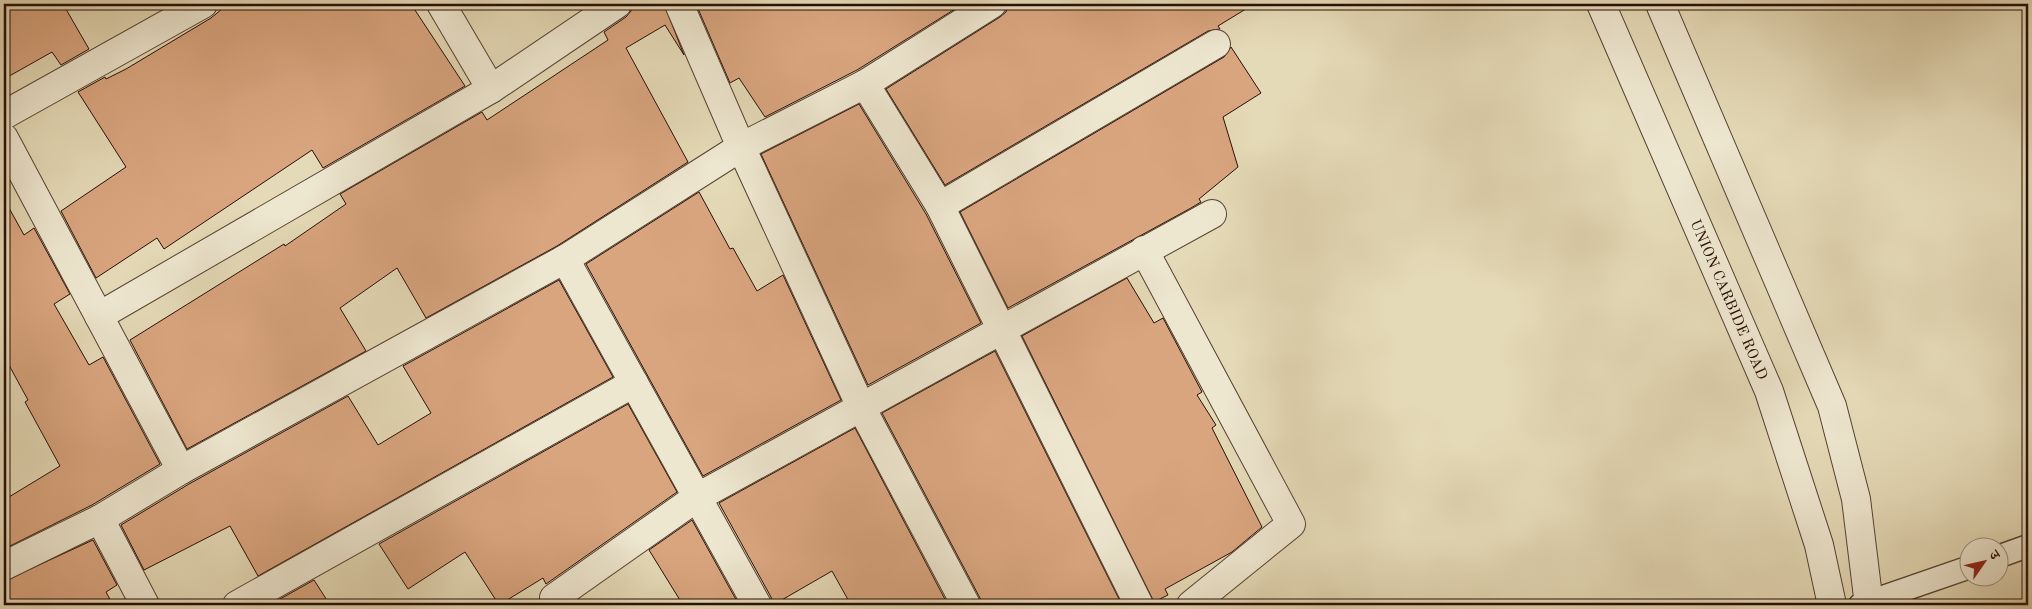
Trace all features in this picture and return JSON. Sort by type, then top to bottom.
[{"type":"street","points":[[441,4],[491,89]]},
{"type":"street","points":[[98,316],[491,89],[617,4]]},
{"type":"street","points":[[679,4],[741,147],[861,407],[966,605]]},
{"type":"street","points":[[4,566],[100,519],[182,470],[565,259],[741,147],[864,84],[992,4]]},
{"type":"street","name":"UNION CARBIDE ROAD","points":[[1602,4],[1769,391],[1819,546],[1832,605]]},
{"type":"street","points":[[1660,4],[1832,406],[1856,499],[1866,604]]},
{"type":"street","points":[[4,115],[190,7]]},
{"type":"street","points":[[940,206],[1216,44]]},
{"type":"street","points":[[864,84],[940,206],[1000,330],[1139,605]]},
{"type":"street","points":[[4,138],[182,470]]},
{"type":"street","points":[[554,598],[696,498],[1212,214]]},
{"type":"street","points":[[1144,250],[1291,524],[1191,605]]},
{"type":"street","points":[[565,259],[757,605]]},
{"type":"street","points":[[237,605],[634,383]]},
{"type":"street","points":[[100,519],[145,605]]},
{"type":"lane","points":[[2010,552],[2028,546]]},
{"type":"lane","points":[[1866,604],[1960,571]]},
{"type":"building","points":[[4,4],[63,4],[89,49],[61,65],[52,52],[4,79]]},
{"type":"building","points":[[228,4],[411,4],[465,86],[323,168],[312,150],[164,249],[157,238],[96,278],[61,211],[126,167],[78,92],[105,77],[106,79],[126,69],[211,18]]},
{"type":"building","points":[[632,4],[664,4],[684,55],[665,25],[626,48],[688,162],[557,246],[426,318],[397,268],[340,308],[366,351],[187,449],[130,340],[284,244],[285,246],[346,204],[340,194],[482,112],[487,120],[608,40],[604,32],[626,17],[631,11]]},
{"type":"building","points":[[696,4],[963,4],[857,70],[765,117],[739,78],[730,83]]},
{"type":"building","points":[[1008,4],[1254,4],[1218,26],[1220,29],[1208,31],[945,185],[886,89],[1000,17],[1006,12]]},
{"type":"building","points":[[1231,47],[1261,93],[1223,117],[1238,167],[1199,199],[1201,202],[1008,308],[960,212],[1224,57]]},
{"type":"building","points":[[859,104],[926,214],[981,323],[868,385],[761,154]]},
{"type":"building","points":[[699,192],[730,249],[733,248],[757,291],[783,275],[841,400],[703,476],[586,264]]},
{"type":"building","points":[[4,199],[24,235],[34,228],[70,294],[54,304],[89,365],[103,357],[160,464],[92,505],[4,549],[4,500],[60,466],[25,402],[28,400],[4,356]]},
{"type":"building","points":[[1127,278],[1154,323],[1163,318],[1202,392],[1197,395],[1216,425],[1212,428],[1262,527],[1232,552],[1165,589],[1168,595],[1154,602],[1022,336]]},
{"type":"building","points":[[559,280],[613,377],[258,576],[230,526],[144,570],[121,525],[189,484],[348,396],[378,445],[431,413],[403,366]]},
{"type":"building","points":[[995,351],[1122,605],[982,605],[882,413]]},
{"type":"building","points":[[628,404],[677,492],[546,584],[543,578],[499,605],[465,552],[408,589],[379,544]]},
{"type":"building","points":[[855,428],[948,605],[851,605],[832,571],[773,605],[771,597],[719,503]]},
{"type":"building","points":[[692,520],[739,605],[683,605],[649,550]]},
{"type":"building","points":[[93,540],[117,585],[106,592],[113,605],[4,605],[4,581]]},
{"type":"building","points":[[314,580],[330,605],[274,605],[273,603]]}]
